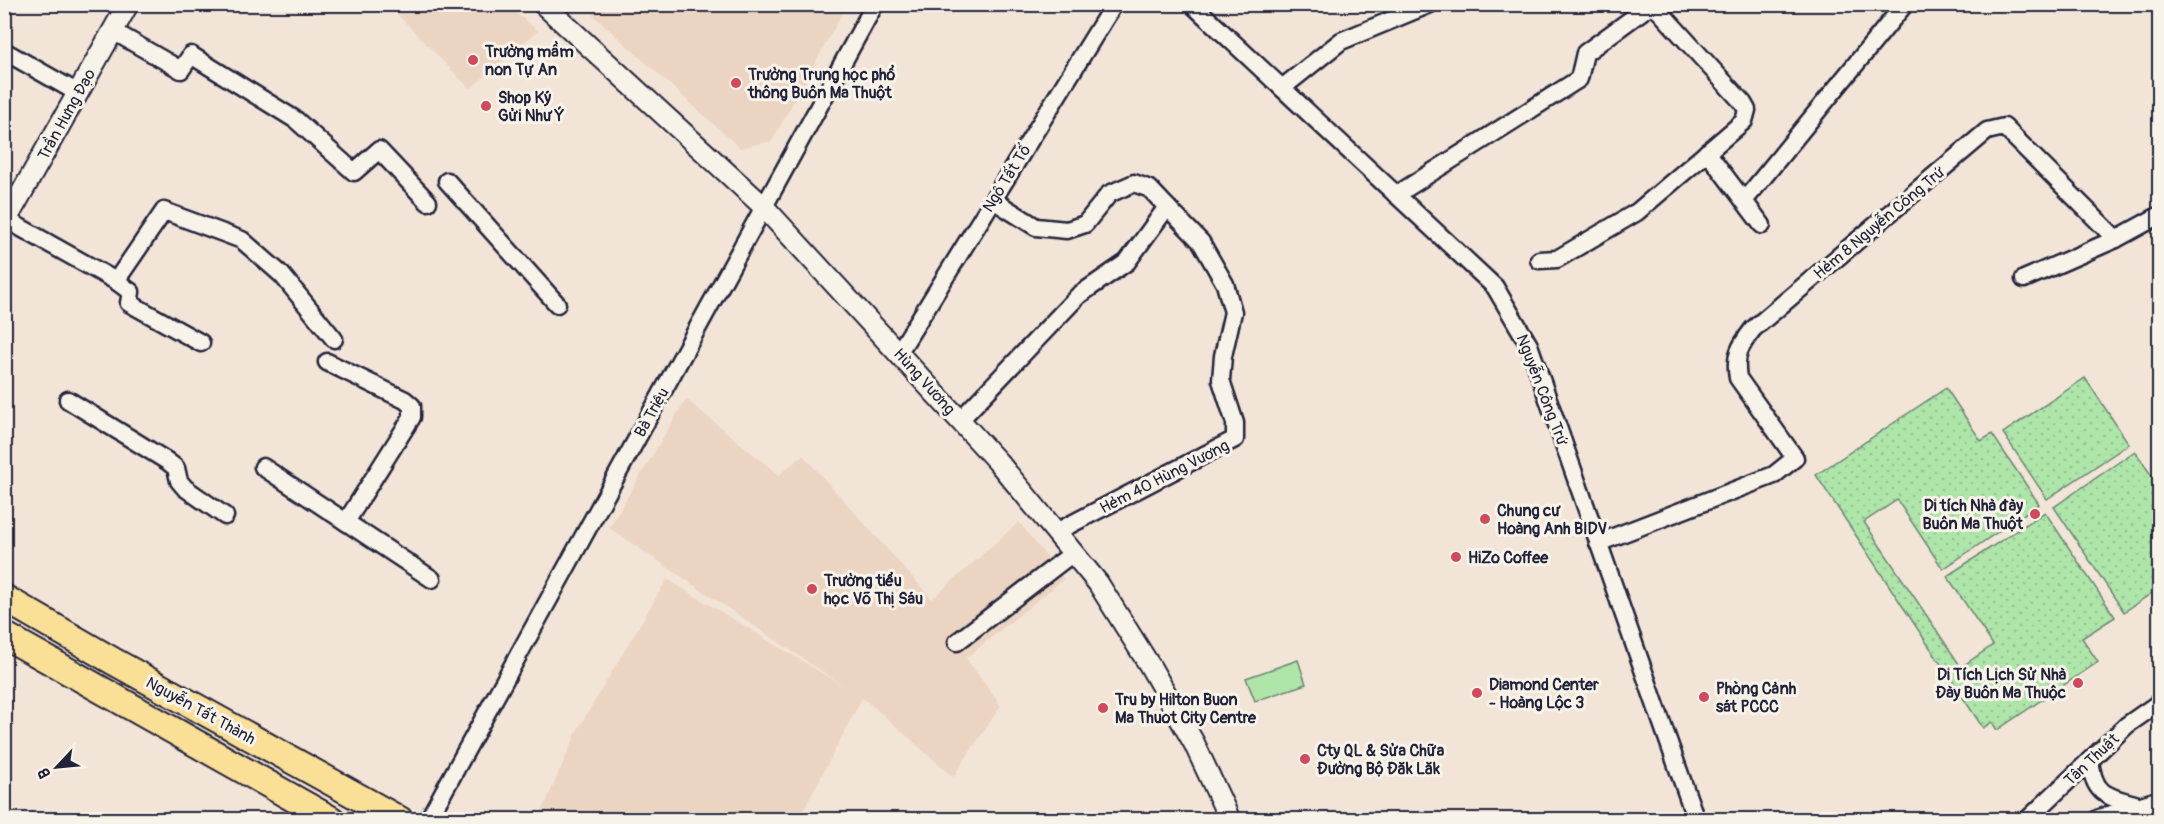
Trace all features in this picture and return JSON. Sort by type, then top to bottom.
[{"type":"main road","name":"Nguyễn Tất Thành","points":[[4,598],[113,661],[400,819]]},
{"type":"main road","name":"Nguyễn Tất Thành","points":[[4,634],[332,819]]},
{"type":"street","name":"Trần Hưng Đạo","points":[[6,222],[128,4]]},
{"type":"street","name":"Hùng Vương","points":[[543,4],[763,206],[998,462],[1098,583],[1150,666],[1194,743],[1230,819]]},
{"type":"street","name":"Bà Triệu","points":[[428,819],[875,4]]},
{"type":"street","name":"Ngô Tất Tố","points":[[899,352],[1114,4]]},
{"type":"street","name":"Nguyễn Công Trứ","points":[[1192,4],[1495,287],[1528,345],[1696,819]]},
{"type":"street","points":[[1282,88],[1341,41],[1430,4]]},
{"type":"street","points":[[1396,195],[1579,79],[1585,53],[1653,4],[1725,81],[1747,110],[1744,121],[1637,212],[1557,260],[1539,260]]},
{"type":"street","points":[[1744,201],[1904,5]]},
{"type":"street","points":[[113,31],[181,70],[191,55],[296,120],[354,172],[379,150],[428,202]]},
{"type":"street","points":[[4,51],[78,93]]},
{"type":"street","name":"Hẻm 8 Nguyễn Công Trứ","points":[[1598,543],[1774,475],[1795,458],[1738,378],[1735,363],[1743,343],[1754,329],[1987,131],[2004,127],[2116,239]]},
{"type":"street","points":[[1707,152],[1762,225]]},
{"type":"street","points":[[447,181],[557,303]]},
{"type":"street","points":[[960,420],[1079,295],[1127,262],[1167,207],[1150,189],[1134,183],[1109,194],[1085,224],[1067,230],[1036,226],[993,200]]},
{"type":"street","name":"Hẻm 40 Hùng Vương","points":[[1056,532],[1235,439],[1235,423],[1221,380],[1223,356],[1233,312],[1225,284],[1201,242],[1167,207]]},
{"type":"street","points":[[116,281],[164,211],[242,240],[282,275],[334,339]]},
{"type":"street","points":[[2024,279],[2116,239],[2160,215]]},
{"type":"street","points":[[6,222],[116,281],[131,292],[129,303],[201,343]]},
{"type":"street","points":[[327,362],[405,400],[412,406],[412,417],[346,522]]},
{"type":"street","points":[[68,400],[167,461],[176,468],[179,481],[185,489],[225,516]]},
{"type":"street","points":[[263,467],[432,579]]},
{"type":"street","points":[[957,642],[1073,553]]},
{"type":"street","name":"Tân Thuật","points":[[2026,819],[2127,725],[2160,702]]},
{"type":"street","points":[[2090,760],[2093,781],[2099,791],[2106,795],[2150,804]]},
{"type":"street","points":[[2099,819],[2150,804]]},
{"type":"shaded area","name":"Trường mầm non Tự An","points":[[402,5],[507,5],[538,31],[470,89],[395,12]]},
{"type":"shaded area","name":"Trường Trung học phổ thông Buôn Ma Thuột","points":[[582,5],[847,5],[772,141],[740,148]]},
{"type":"shaded area","points":[[686,399],[779,475],[803,455],[932,599],[1019,522],[1064,579],[966,658],[1001,706],[953,777],[862,698],[799,819],[538,820],[578,729],[667,579],[845,687],[609,528]]},
{"type":"green space","points":[[2085,378],[2129,444],[2047,499],[2003,433]]},
{"type":"green space","points":[[1946,388],[1981,441],[1992,434],[2039,504],[1943,569],[1897,500],[1864,522],[1961,667],[1993,645],[1947,576],[2045,512],[2115,617],[2082,638],[2098,662],[1997,730],[1992,722],[1983,728],[1816,475]]},
{"type":"green space","points":[[2135,451],[2159,487],[2159,588],[2124,612],[2054,507]]},
{"type":"green space","points":[[1298,660],[1306,684],[1255,701],[1246,678]]},
{"type":"place","name":"Trường mầm non Tự An","points":[[473,60]]},
{"type":"place","name":"Trường Trung học phổ thông Buôn Ma Thuột","points":[[736,83]]},
{"type":"place","name":"Shop Ký Gửi Như Ý","points":[[486,106]]},
{"type":"place","name":"Di tích Nhà đày Buôn Ma Thuột","points":[[2035,514]]},
{"type":"place","name":"Chung cư Hoàng Anh BIDV","points":[[1485,519]]},
{"type":"place","name":"HiZo Coffee","points":[[1456,557]]},
{"type":"place","name":"Trường tiểu học Võ Thị Sáu","points":[[812,589]]},
{"type":"place","name":"Di Tích Lịch Sử Nhà Đày Buôn Ma Thuộc","points":[[2078,683]]},
{"type":"place","name":"Diamond Center - Hoàng Lộc 3","points":[[1477,693]]},
{"type":"place","name":"Phòng Cảnh sát PCCC","points":[[1704,697]]},
{"type":"place","name":"Tru by Hilton Buon Ma Thuot City Centre","points":[[1103,708]]},
{"type":"place","name":"Cty QL & Sửa Chữa Đường Bộ Đăk Lăk","points":[[1305,759]]}]
